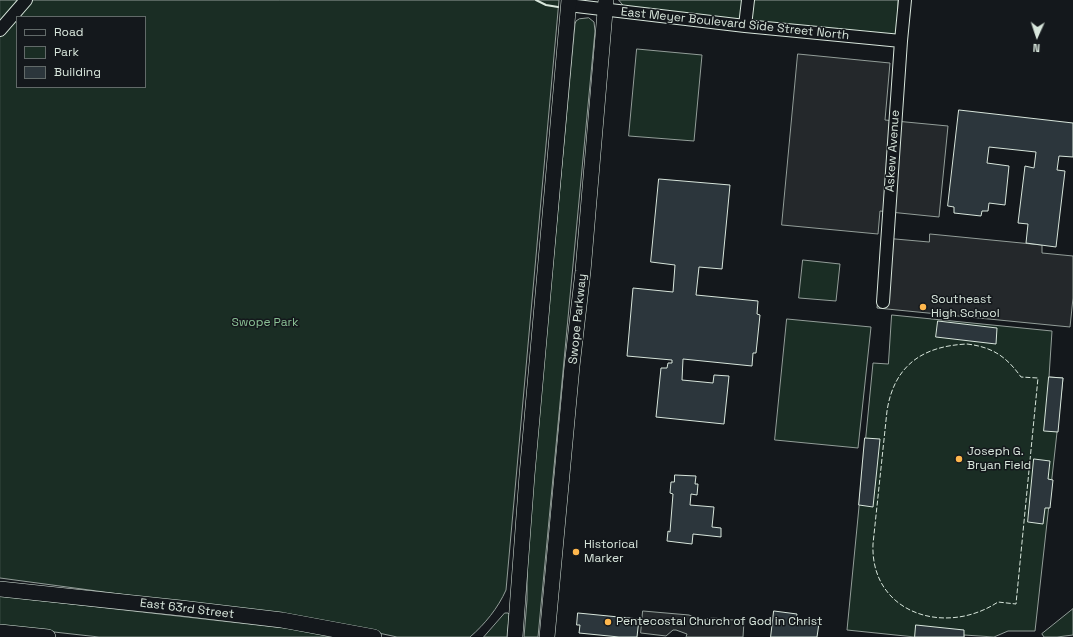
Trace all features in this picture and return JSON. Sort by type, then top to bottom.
[{"type":"main road","points":[[515,637],[527,475],[568,3]]},
{"type":"main road","name":"Swope Parkway","points":[[547,637],[572,366],[583,271],[606,5]]},
{"type":"main road","name":"East 63rd Street","points":[[0,589],[282,620],[374,637]]},
{"type":"main road","points":[[0,632],[48,637]]},
{"type":"street","points":[[0,30],[26,0]]},
{"type":"street","points":[[745,26],[748,0]]},
{"type":"street","name":"Askew Avenue","points":[[883,302],[905,0]]},
{"type":"street","name":"East Meyer Boulevard Side Street North","points":[[568,3],[606,5],[745,26],[901,41]]},
{"type":"green space","name":"Swope Park","points":[[0,0],[559,0],[506,590],[503,597],[491,615],[470,637],[397,637],[342,625],[0,578]]},
{"type":"green space","points":[[619,0],[898,0],[897,37],[890,40],[624,6]]},
{"type":"green space","points":[[589,18],[594,22],[595,31],[538,637],[524,637],[527,600],[527,541],[575,24],[579,19]]},
{"type":"green space","points":[[637,49],[702,55],[694,141],[629,136]]},
{"type":"green space","points":[[803,260],[840,264],[836,301],[799,298]]},
{"type":"green space","name":"Joseph G. Bryan Field","points":[[892,315],[1052,331],[1049,377],[1063,378],[1035,631],[1008,631],[994,637],[964,635],[964,637],[915,637],[847,630],[873,363],[888,364]]},
{"type":"green space","points":[[787,319],[871,327],[858,448],[775,440]]},
{"type":"green space","points":[[0,596],[293,629],[341,637],[99,637],[0,626]]},
{"type":"green space","points":[[1073,609],[1073,635],[1044,637],[1042,634]]},
{"type":"green space","points":[[505,613],[509,614],[507,637],[484,637]]},
{"type":"shaded area","points":[[798,54],[890,63],[885,120],[948,126],[939,217],[880,211],[878,234],[782,225]]},
{"type":"shaded area","points":[[930,234],[1042,245],[1042,253],[1073,256],[1073,298],[1070,327],[877,308],[884,238],[929,242]]},
{"type":"shaded area","points":[[643,611],[689,615],[700,620],[713,618],[744,621],[743,637],[686,637],[687,634],[676,630],[673,630],[666,636],[641,633]]},
{"type":"building","points":[[959,110],[1073,123],[1073,157],[1059,156],[1057,170],[1065,171],[1056,247],[1026,243],[1028,224],[1018,223],[1025,166],[1034,168],[1036,152],[989,147],[987,163],[1009,166],[1005,205],[989,203],[988,211],[982,211],[981,216],[954,213],[954,207],[948,206]]},
{"type":"building","points":[[659,179],[730,185],[722,269],[699,267],[696,295],[758,301],[757,314],[760,315],[756,353],[753,353],[752,366],[683,359],[682,380],[713,383],[714,375],[729,376],[724,424],[656,417],[661,368],[667,368],[668,363],[672,363],[672,360],[627,356],[633,288],[673,292],[675,265],[651,262]]},
{"type":"building","points":[[938,321],[997,328],[996,344],[936,337]]},
{"type":"building","points":[[1049,377],[1063,378],[1058,432],[1044,431]]},
{"type":"building","points":[[865,438],[880,439],[873,507],[859,505]]},
{"type":"building","points":[[1034,459],[1050,461],[1048,479],[1053,480],[1050,508],[1045,508],[1043,524],[1028,522]]},
{"type":"building","points":[[675,475],[696,476],[695,484],[698,484],[697,495],[691,494],[690,505],[714,507],[712,527],[721,528],[721,537],[693,534],[692,544],[667,541],[668,531],[670,532],[673,494],[670,493],[671,482],[674,482]]},
{"type":"building","points":[[774,611],[797,614],[796,621],[819,623],[817,637],[771,637]]},
{"type":"building","name":"Pentecostal Church of God in Christ","points":[[578,613],[639,619],[637,637],[619,637],[579,633],[580,625],[577,625]]},
{"type":"building","points":[[916,625],[964,630],[964,637],[915,637]]},
{"type":"fence","points":[[967,344],[984,347],[998,354],[1010,363],[1021,377],[1038,378],[1016,604],[998,602],[977,612],[956,617],[934,617],[914,612],[897,602],[884,587],[875,568],[873,544],[887,411],[896,381],[913,361],[924,354],[937,349],[967,344]]},
{"type":"wall","points":[[536,0],[546,5],[558,7]]},
{"type":"place","name":"Southeast High School","points":[[923,307]]},
{"type":"place","name":"Joseph G. Bryan Field","points":[[959,459]]},
{"type":"place","name":"Historical Marker","points":[[576,552]]},
{"type":"place","name":"Pentecostal Church of God in Christ","points":[[608,622]]}]
